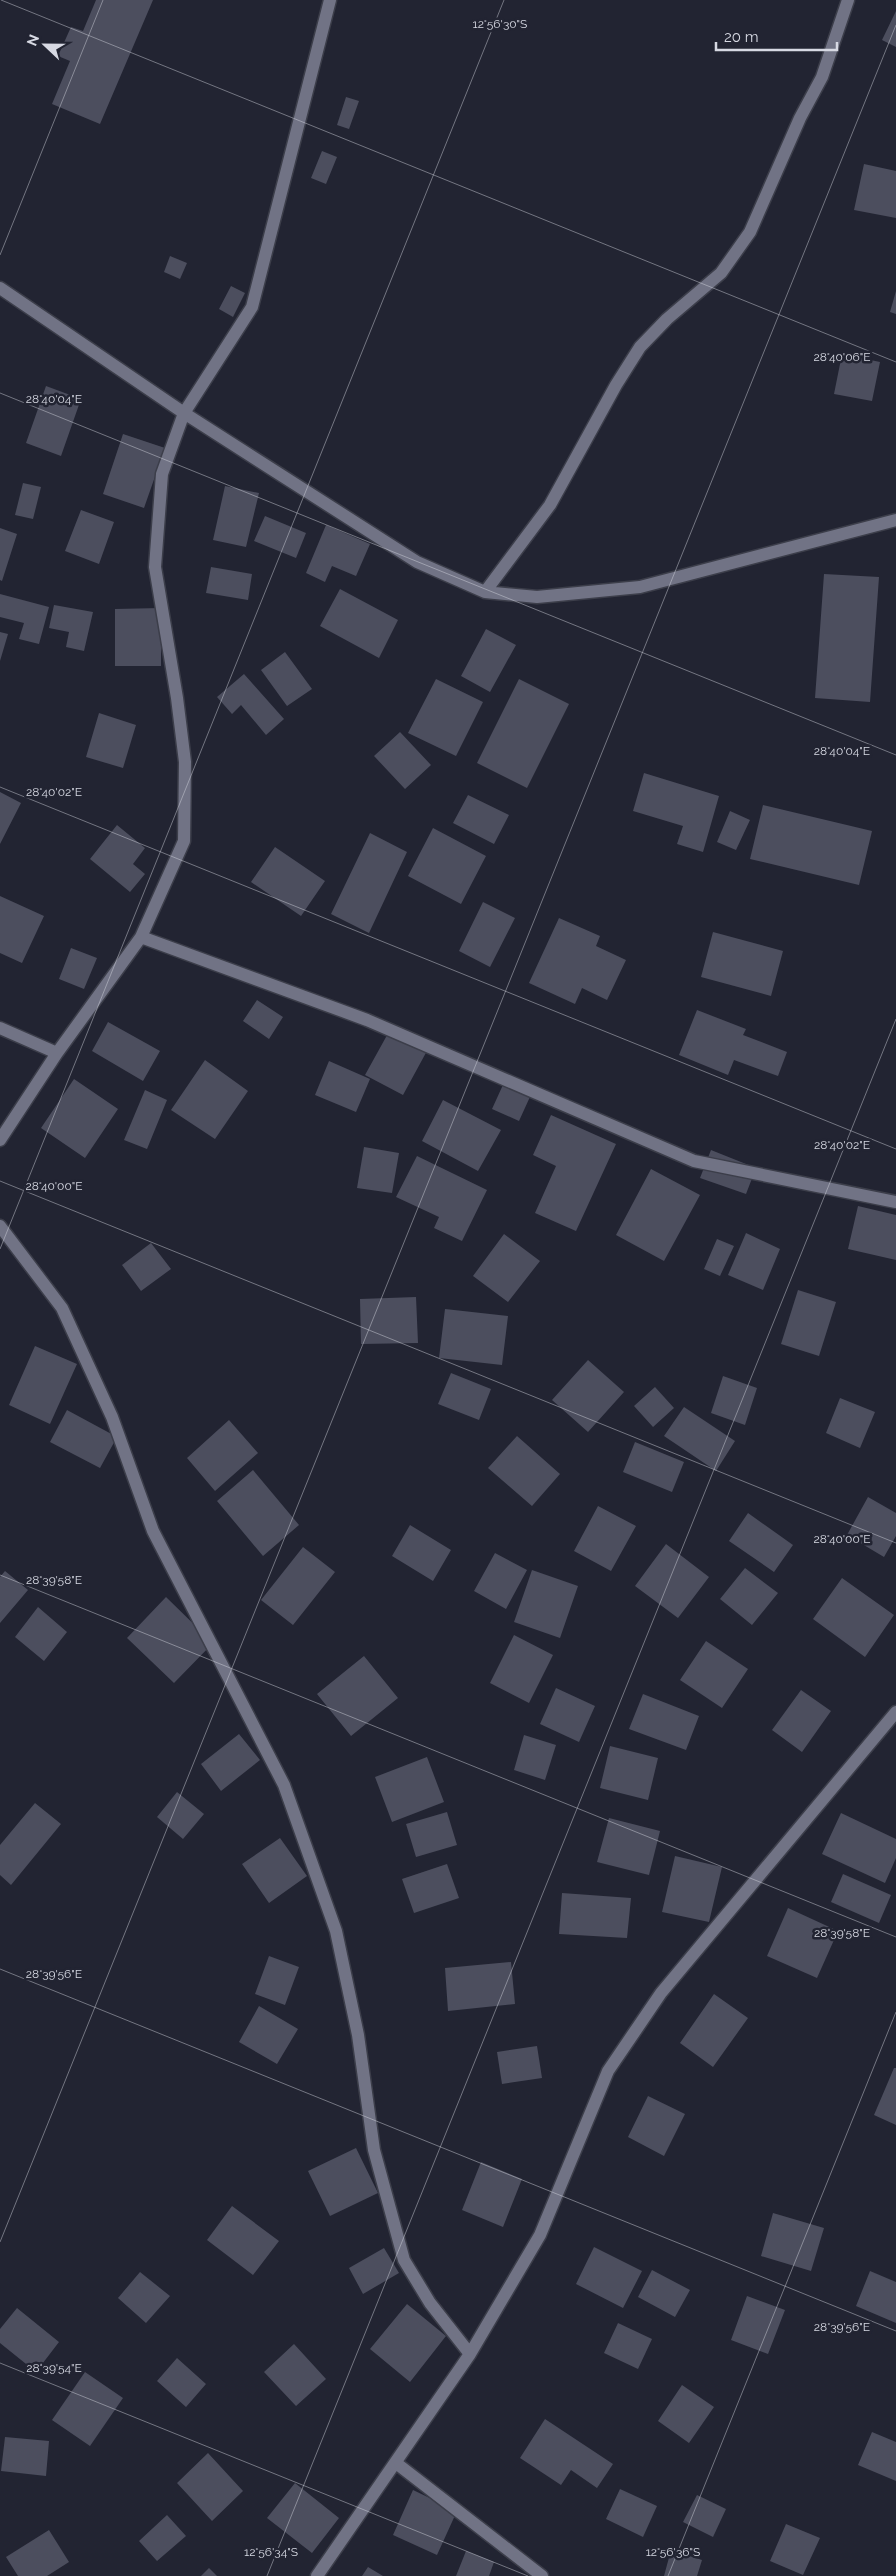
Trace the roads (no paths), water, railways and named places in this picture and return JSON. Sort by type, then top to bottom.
[{"type":"street","points":[[0,1140],[57,1053],[141,937],[184,840],[184,762],[177,698],[155,567],[162,474],[184,413],[252,307],[330,0]]},
{"type":"street","points":[[485,592],[550,505],[616,385],[640,347],[667,319],[721,273],[750,232],[800,118],[822,77],[848,0]]},
{"type":"street","points":[[0,288],[184,413],[417,562],[485,592],[537,597],[640,587],[896,520]]},
{"type":"street","points":[[141,937],[367,1020],[694,1161],[896,1202]]},
{"type":"street","points":[[0,1028],[57,1053]]},
{"type":"street","points":[[0,1226],[62,1308],[112,1417],[153,1531],[284,1785],[336,1931],[358,2035],[374,2150],[404,2260],[430,2302],[470,2354]]},
{"type":"street","points":[[317,2576],[470,2354],[540,2235],[608,2071],[661,1993],[896,1712]]},
{"type":"street","points":[[396,2463],[542,2576]]}]
